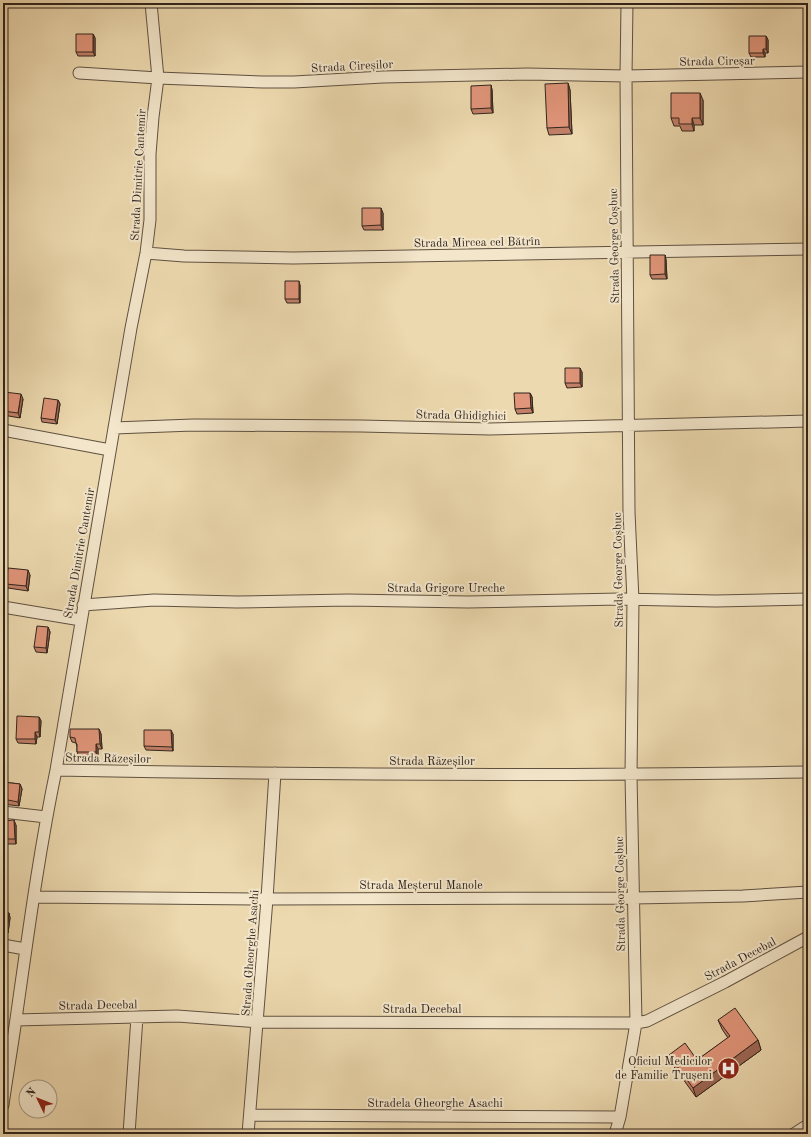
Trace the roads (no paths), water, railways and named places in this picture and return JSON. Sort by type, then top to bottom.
[{"type":"street","name":"Strada Dimitrie Cantemir","points":[[3,1106],[5,1071],[16,1020],[25,949],[46,817],[56,770],[131,328],[146,253],[150,220],[150,154],[158,78],[151,3]]},
{"type":"street","name":"Strada George Coșbuc","points":[[616,1134],[636,1023],[631,775],[633,600],[629,512],[626,76],[627,3]]},
{"type":"street","name":"Strada Cireșar","points":[[626,76],[808,72]]},
{"type":"street","name":"Strada Cireșilor","points":[[79,73],[158,78],[294,82],[383,77],[526,74],[626,76]]},
{"type":"street","name":"Strada Mircea cel Bătrîn","points":[[146,253],[184,256],[293,258],[808,249]]},
{"type":"street","name":"Strada Ghidighici","points":[[114,428],[200,425],[362,426],[490,429],[808,421]]},
{"type":"street","points":[[3,430],[110,450]]},
{"type":"street","name":"Strada Grigore Ureche","points":[[83,605],[154,600],[237,602],[348,600],[468,602],[620,599],[716,601],[808,599]]},
{"type":"street","points":[[3,608],[81,620]]},
{"type":"street","name":"Strada Răzeșilor","points":[[56,770],[275,774],[631,775],[808,772]]},
{"type":"street","name":"Strada Gheorghe Asachi","points":[[248,1134],[268,899],[275,774]]},
{"type":"street","points":[[3,812],[46,817]]},
{"type":"street","name":"Strada Meșterul Manole","points":[[34,897],[268,899],[633,898],[742,896],[808,892]]},
{"type":"street","name":"Strada Decebal","points":[[16,1020],[177,1016],[258,1022],[636,1023],[647,1021],[725,982],[808,937]]},
{"type":"street","points":[[3,945],[25,949]]},
{"type":"street","points":[[129,1134],[137,1017]]},
{"type":"street","name":"Stradela Gheorghe Asachi","points":[[250,1115],[620,1118]]},
{"type":"street","points":[[794,1134],[808,1125]]},
{"type":"place","name":"Oficiul Medicilor de Familie Trușeni","points":[[728,1068]]}]
